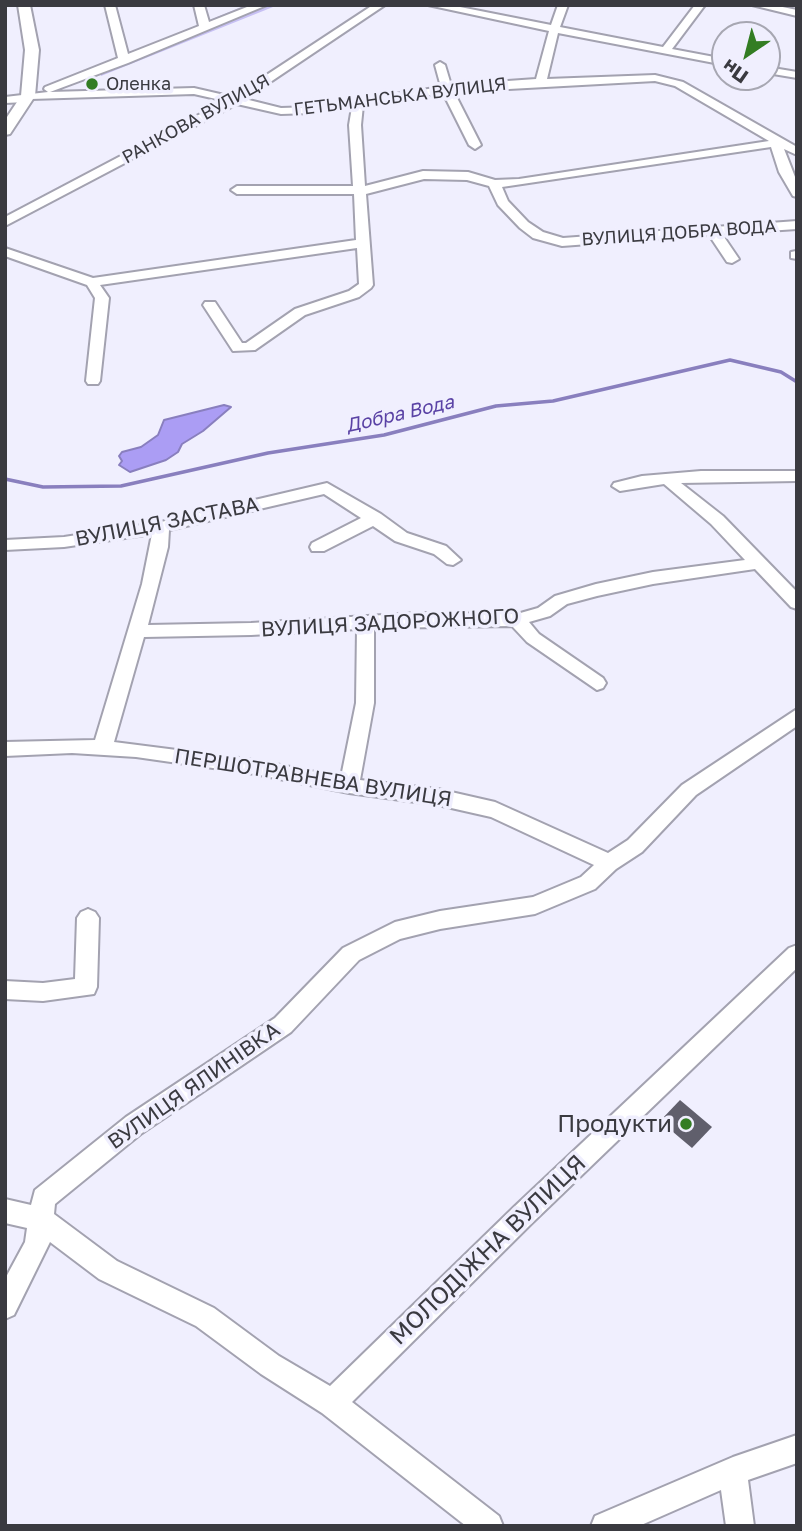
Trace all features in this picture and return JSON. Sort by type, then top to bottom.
[{"type":"main road","points":[[5,131],[27,97],[32,50],[24,5]]},
{"type":"street","points":[[110,5],[124,61]]},
{"type":"street","points":[[199,5],[205,28]]},
{"type":"street","points":[[27,97],[262,5]]},
{"type":"street","name":"РАНКОВА ВУЛИЦЯ","points":[[5,222],[236,100],[380,5]]},
{"type":"street","points":[[433,5],[711,59]]},
{"type":"street","points":[[541,82],[563,5]]},
{"type":"street","points":[[665,51],[700,5]]},
{"type":"street","points":[[757,5],[797,13]]},
{"type":"street","points":[[440,65],[447,89],[475,145]]},
{"type":"street","name":"ГЕТЬМАНСЬКА ВУЛИЦЯ","points":[[5,100],[194,91],[236,100],[254,107],[281,111],[358,103],[447,89],[655,78],[678,84],[776,143],[797,152]]},
{"type":"street","points":[[210,305],[238,348],[250,347],[300,312],[362,290],[367,279],[358,190],[355,125],[358,103]]},
{"type":"street","points":[[237,190],[358,190],[391,185],[423,175],[468,176],[494,184],[776,143],[785,172],[797,192]]},
{"type":"street","name":"ВУЛИЦЯ ДОБРА ВОДА","points":[[494,184],[502,202],[524,225],[538,235],[562,242],[797,225]]},
{"type":"street","points":[[713,231],[732,259]]},
{"type":"street","points":[[5,252],[92,282],[362,243]]},
{"type":"street","points":[[92,282],[102,298],[93,381]]},
{"type":"street","points":[[620,486],[666,478],[797,476]]},
{"type":"street","points":[[666,478],[717,520],[797,603]]},
{"type":"street","name":"ВУЛИЦЯ ЗАСТАВА","points":[[5,545],[64,542],[161,527],[327,488],[375,519]]},
{"type":"street","points":[[318,547],[375,519],[401,537],[440,550],[453,560]]},
{"type":"street","points":[[103,746],[138,631],[160,547],[161,527]]},
{"type":"street","name":"ВУЛИЦЯ ЗАДОРОЖНОГО","points":[[138,631],[251,629],[365,621],[492,618],[517,620],[544,612],[561,600],[596,590],[653,578],[760,563]]},
{"type":"street","points":[[517,620],[541,644],[597,683]]},
{"type":"street","points":[[349,786],[365,703],[365,621]]},
{"type":"street","name":"ВУЛИЦЯ ЯЛИНІВКА","points":[[5,1306],[37,1244],[44,1198],[134,1125],[283,1025],[351,954],[395,932],[440,920],[535,905],[588,883],[609,863],[635,846],[689,790],[797,716]]},
{"type":"street","name":"ПЕРШОТРАВНЕВА ВУЛИЦЯ","points":[[5,749],[103,746],[255,767],[349,786],[438,797],[495,810],[609,863]]},
{"type":"street","points":[[5,990],[43,992],[86,987],[89,918]]},
{"type":"street","name":"МОЛОДІЖНА ВУЛИЦЯ","points":[[332,1403],[522,1216],[797,954]]},
{"type":"street","points":[[5,1211],[41,1220],[108,1269],[205,1317],[271,1366],[332,1403],[489,1526]]},
{"type":"street","points":[[605,1526],[733,1471],[797,1449]]},
{"type":"street","points":[[733,1471],[740,1526]]},
{"type":"shaded area","points":[[246,5],[278,5],[101,76],[101,65]]},
{"type":"shaded area","points":[[224,405],[231,407],[203,431],[182,444],[178,452],[166,460],[130,472],[119,465],[122,452],[141,447],[158,435],[164,420]]},
{"type":"building","name":"Продукти","points":[[680,1100],[712,1127],[692,1148],[660,1121]]},
{"type":"waterway","name":"Добра Вода","points":[[5,479],[43,487],[121,486],[268,453],[384,435],[496,406],[553,401],[730,360],[781,372],[797,382]]},
{"type":"place","name":"Оленка","points":[[92,84]]},
{"type":"place","name":"Продукти","points":[[686,1124]]}]
